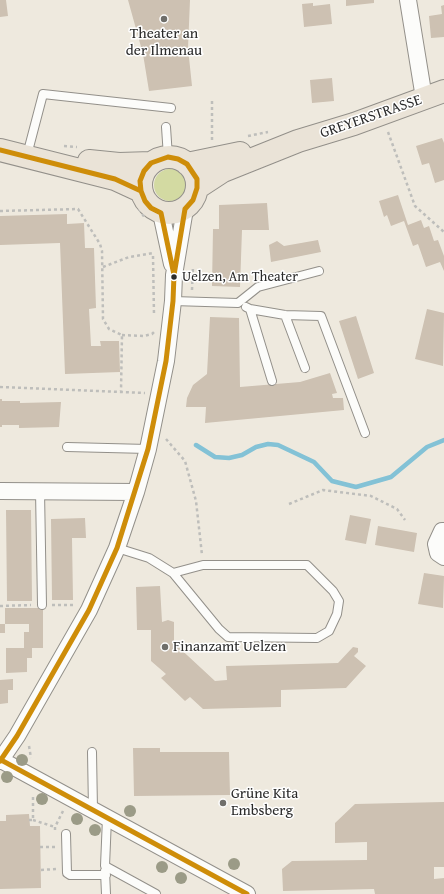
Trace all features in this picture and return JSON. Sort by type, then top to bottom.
[{"type":"main road","name":"GREYERSTRASSE","points":[[197,188],[223,170],[298,141],[434,95]]},
{"type":"main road","name":"GREYERSTRASSE","points":[[26,155],[119,164],[169,161],[298,141]]},
{"type":"main road","name":"GREYERSTRASSE","points":[[0,150],[26,155],[114,178],[141,191]]},
{"type":"main road","points":[[169,161],[193,170],[197,179],[197,188],[193,200],[185,209],[177,213],[161,213],[151,208],[144,201],[140,181],[144,171],[169,161]]},
{"type":"street","points":[[408,0],[434,95]]},
{"type":"street","points":[[185,209],[174,275],[173,301],[166,361],[148,449],[136,492],[117,548],[89,610],[17,736],[0,761],[247,894]]},
{"type":"street","points":[[161,213],[174,275]]},
{"type":"street","points":[[0,491],[136,492]]},
{"type":"street","points":[[444,532],[442,531],[436,544],[438,553],[444,557]]},
{"type":"lane","points":[[26,155],[43,94],[171,108]]},
{"type":"lane","points":[[166,127],[169,161]]},
{"type":"lane","points":[[238,303],[258,287],[318,271]]},
{"type":"lane","points":[[173,301],[238,303],[250,309],[285,315],[320,316],[365,433]]},
{"type":"lane","points":[[250,309],[272,381]]},
{"type":"lane","points":[[285,315],[305,368]]},
{"type":"lane","points":[[67,447],[148,449]]},
{"type":"lane","points":[[40,491],[42,605]]},
{"type":"lane","points":[[117,548],[149,558],[173,573],[218,629],[228,637],[317,638],[329,631],[336,614],[339,601],[332,591],[308,565],[203,566],[173,573]]},
{"type":"lane","points":[[92,752],[93,810]]},
{"type":"lane","points":[[106,894],[105,866],[107,818]]},
{"type":"lane","points":[[66,834],[67,873],[106,875]]},
{"type":"lane","points":[[105,866],[156,894]]},
{"type":"path","points":[[212,98],[212,142]]},
{"type":"path","points":[[381,114],[415,206],[444,232]]},
{"type":"path","points":[[62,146],[84,147]]},
{"type":"path","points":[[0,211],[78,209],[100,244],[104,267],[103,319],[109,329],[122,335],[144,336],[152,334],[155,330]]},
{"type":"path","points":[[152,246],[155,323]]},
{"type":"path","points":[[104,267],[129,257],[153,253]]},
{"type":"path","points":[[191,301],[193,266]]},
{"type":"path","points":[[121,391],[122,335]]},
{"type":"path","points":[[0,387],[121,391],[160,394]]},
{"type":"path","points":[[153,425],[185,461],[196,501],[203,566]]},
{"type":"path","points":[[289,504],[323,490],[371,496],[397,509],[405,520]]},
{"type":"path","points":[[33,778],[31,820],[55,826]]},
{"type":"path","points":[[40,847],[55,847]]},
{"type":"green space","points":[[170,169],[176,170],[183,176],[186,185],[185,191],[179,198],[170,201],[164,200],[157,194],[154,185],[155,179],[161,172]]},
{"type":"building","points":[[0,0],[6,0],[8,16],[0,17]]},
{"type":"building","points":[[128,0],[190,0],[188,48],[192,86],[149,91],[143,54]]},
{"type":"building","points":[[346,0],[374,0],[374,3],[346,6]]},
{"type":"building","points":[[313,3],[313,6],[330,4],[332,24],[304,27],[302,4]]},
{"type":"building","points":[[444,5],[444,37],[431,38],[429,16],[442,14],[441,6]]},
{"type":"building","points":[[332,78],[334,101],[312,103],[310,80]]},
{"type":"building","points":[[442,138],[444,143],[444,180],[435,183],[429,163],[422,165],[416,146]]},
{"type":"building","points":[[398,195],[408,225],[421,220],[424,228],[429,226],[434,241],[438,240],[444,256],[444,271],[440,262],[426,267],[418,244],[413,246],[404,221],[391,226],[387,215],[384,217],[379,201]]},
{"type":"building","points":[[267,203],[269,230],[242,230],[240,287],[212,286],[213,229],[219,229],[219,205]]},
{"type":"building","points":[[67,214],[67,224],[84,223],[85,248],[94,248],[96,308],[89,309],[91,346],[101,346],[100,341],[119,341],[120,372],[65,374],[60,243],[0,245],[0,216]]},
{"type":"building","points":[[318,240],[321,252],[271,262],[269,245],[277,241],[284,246]]},
{"type":"building","points":[[427,309],[444,313],[443,366],[415,359]]},
{"type":"building","points":[[356,316],[374,373],[358,379],[339,321]]},
{"type":"building","points":[[210,317],[239,318],[240,387],[300,382],[330,373],[337,393],[332,394],[333,398],[343,398],[344,410],[205,423],[206,407],[186,407],[187,398],[193,385],[207,374]]},
{"type":"building","points":[[0,399],[2,399],[2,401],[20,401],[20,403],[61,402],[59,427],[19,428],[19,425],[2,425],[2,427],[0,427]]},
{"type":"building","points":[[6,510],[31,510],[32,601],[7,601]]},
{"type":"building","points":[[350,515],[371,519],[366,544],[345,540]]},
{"type":"building","points":[[85,518],[86,538],[72,538],[73,600],[52,600],[51,519]]},
{"type":"building","points":[[378,526],[417,533],[414,552],[375,545]]},
{"type":"building","points":[[424,573],[444,576],[443,608],[418,604]]},
{"type":"building","name":"Finanzamt Uelzen","points":[[160,586],[162,622],[168,620],[174,622],[174,643],[215,681],[227,680],[226,666],[338,663],[353,647],[358,648],[358,652],[354,656],[366,666],[346,688],[281,690],[281,707],[203,709],[190,697],[185,701],[161,678],[166,674],[151,661],[151,630],[137,630],[136,587]]},
{"type":"building","points":[[5,608],[43,608],[43,648],[32,648],[32,658],[27,658],[27,672],[6,673],[6,648],[24,648],[24,632],[29,632],[29,624],[5,624]]},
{"type":"building","points":[[0,624],[5,624],[5,633],[0,633]]},
{"type":"building","points":[[13,679],[13,690],[8,690],[8,703],[0,704],[0,680]]},
{"type":"building","name":"Grüne Kita Embsberg","points":[[133,748],[160,748],[160,752],[229,752],[230,795],[134,796]]},
{"type":"building","points":[[444,802],[444,867],[434,867],[434,879],[444,878],[444,894],[375,894],[374,889],[283,891],[282,869],[292,861],[367,860],[367,842],[335,843],[335,823],[355,804]]},
{"type":"building","points":[[29,814],[30,826],[40,826],[41,888],[0,889],[0,821],[6,821],[6,815]]},
{"type":"waterway","points":[[196,445],[215,457],[229,458],[242,455],[256,447],[268,444],[278,445],[314,462],[332,481],[356,487],[391,477],[427,447],[444,440]]},
{"type":"transit line","points":[[0,150],[115,179],[141,191]]},
{"type":"transit line","points":[[168,157],[178,159],[187,164],[197,179],[197,188],[193,200],[185,209],[174,275],[161,213],[151,208],[145,201],[141,191],[140,181],[144,171],[151,163],[168,157]]},
{"type":"transit line","points":[[0,761],[17,736],[89,610],[117,548],[148,449],[166,361],[173,301],[174,275]]},
{"type":"transit line","points":[[1,760],[247,894]]},
{"type":"place","name":"Theater an der Ilmenau","points":[[164,19]]},
{"type":"place","name":"Uelzen, Am Theater","points":[[174,277]]},
{"type":"place","name":"Finanzamt Uelzen","points":[[165,647]]},
{"type":"place","name":"Grüne Kita Embsberg","points":[[223,803]]}]
